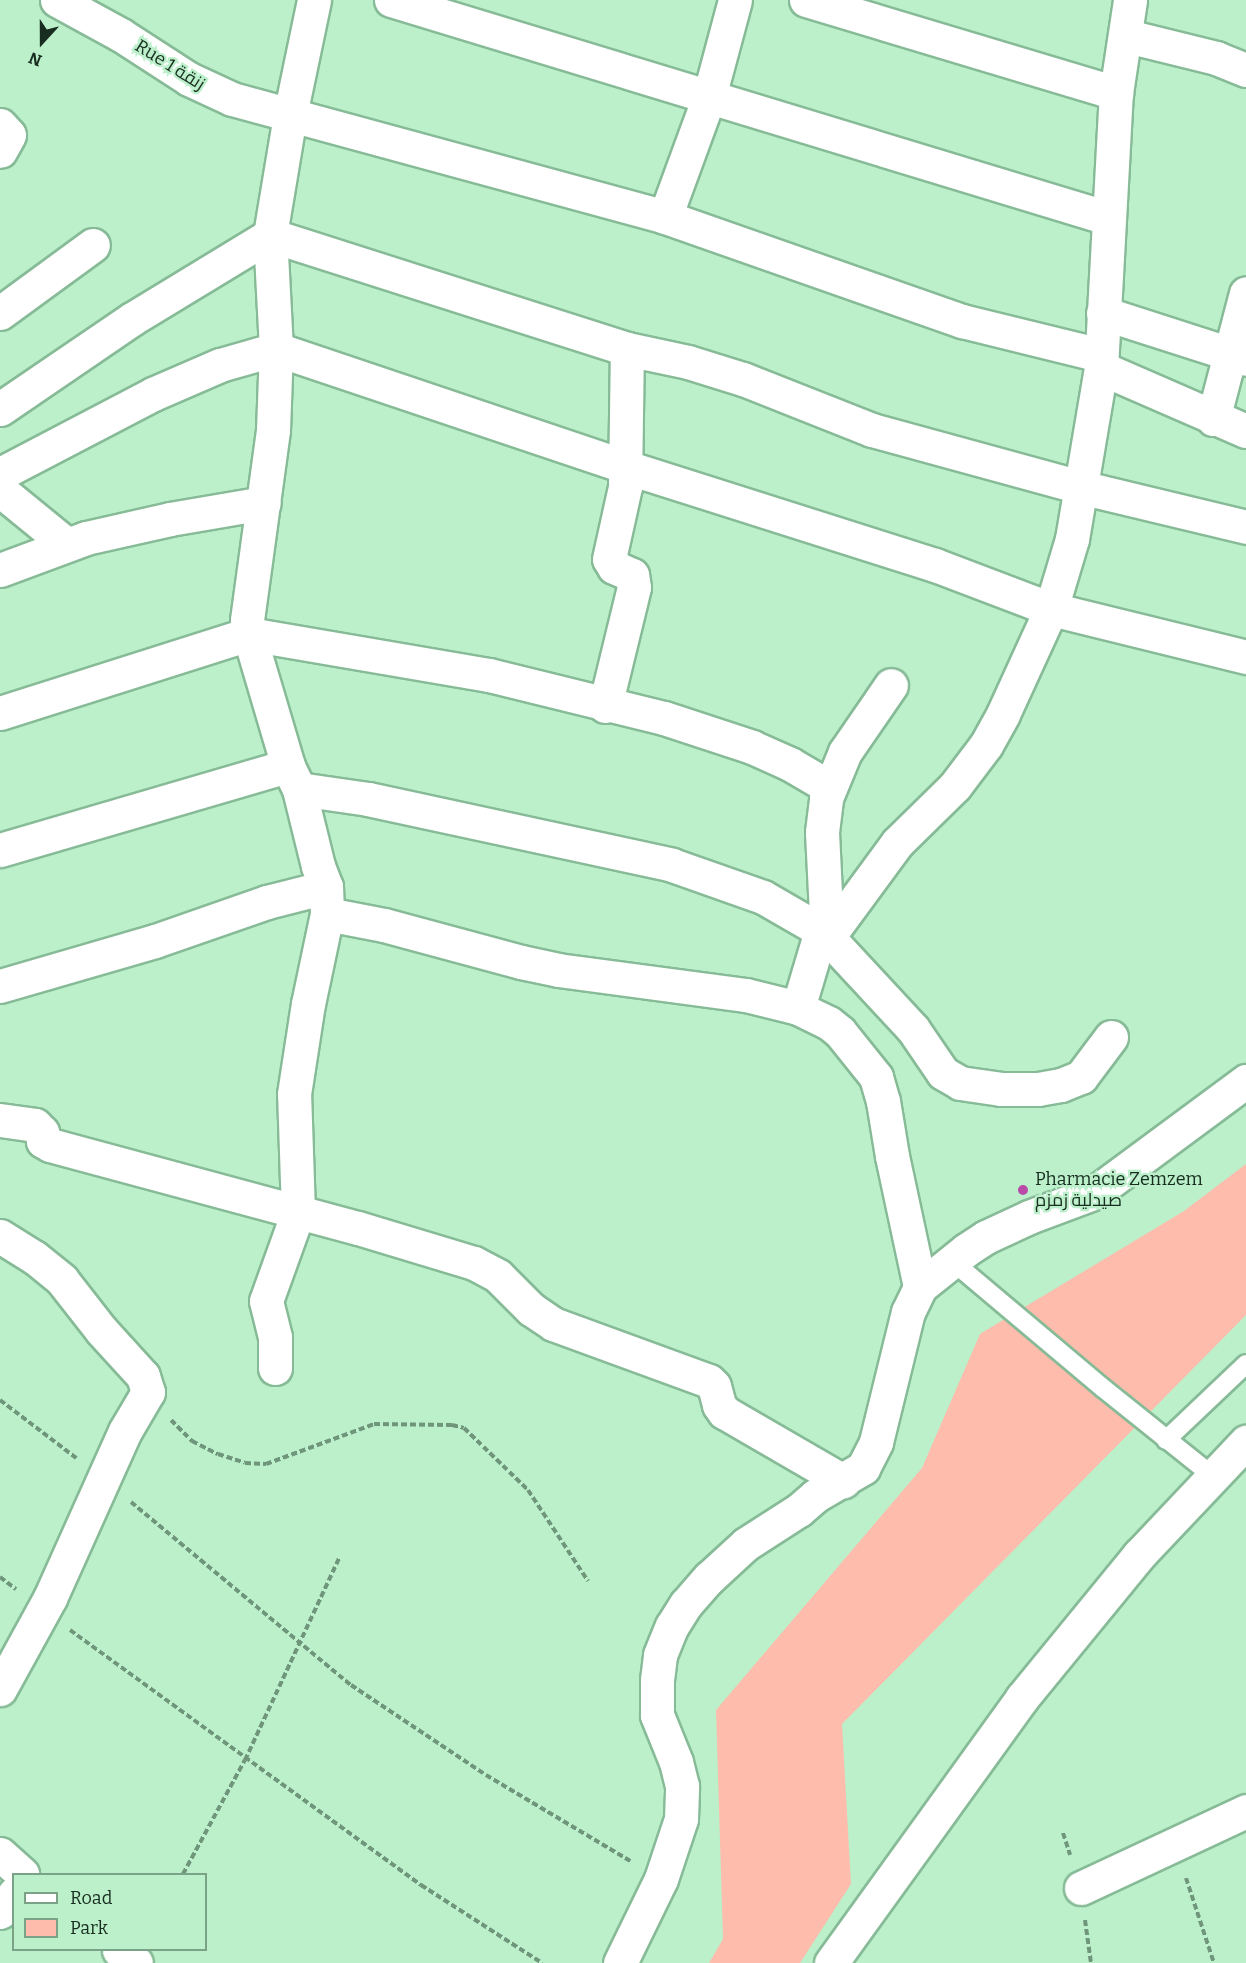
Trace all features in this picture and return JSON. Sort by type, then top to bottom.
[{"type":"street","name":"Rue 1 زنقة","points":[[57,0],[121,35],[210,90],[232,99],[665,217],[962,321],[1100,362],[1213,419],[1246,431]]},
{"type":"street","points":[[275,1368],[275,1333],[267,1314],[266,1301],[297,1212],[294,1094],[326,900],[293,777],[249,634],[248,604],[273,430],[276,349],[270,235],[290,115],[314,0]]},
{"type":"street","points":[[391,0],[1108,218]]},
{"type":"street","points":[[665,217],[709,98],[735,0]]},
{"type":"street","points":[[806,0],[1116,93]]},
{"type":"street","points":[[825,934],[897,843],[955,786],[986,745],[1008,705],[1051,609],[1072,539],[1100,362],[1116,93],[1130,0]]},
{"type":"street","points":[[1126,36],[1216,58],[1246,70]]},
{"type":"street","points":[[0,125],[9,135],[0,151]]},
{"type":"street","points":[[0,409],[132,319],[270,235],[627,349],[688,362],[743,380],[872,430],[1080,487],[1246,527]]},
{"type":"street","points":[[0,313],[93,245]]},
{"type":"street","points":[[1213,419],[1238,357],[1246,293]]},
{"type":"street","points":[[1102,313],[1238,357]]},
{"type":"street","points":[[0,474],[153,394],[220,365],[276,349],[626,467],[935,565],[1051,609],[1246,657]]},
{"type":"street","points":[[605,706],[634,587],[632,575],[614,567],[609,559],[625,487],[627,349]]},
{"type":"street","points":[[0,490],[66,544]]},
{"type":"street","points":[[0,570],[66,544],[170,519],[264,503]]},
{"type":"street","points":[[0,713],[249,634],[489,675],[605,706],[664,718],[752,747],[790,764],[830,787]]},
{"type":"street","points":[[798,1008],[825,934],[828,900],[823,810],[845,752],[891,685]]},
{"type":"street","points":[[0,850],[293,777],[368,799],[672,865],[763,897],[825,934],[925,1043],[939,1068],[960,1083],[1001,1089],[1038,1089],[1060,1085],[1081,1077],[1111,1036]]},
{"type":"street","points":[[0,986],[154,941],[267,902],[326,900],[384,925],[549,968],[746,995],[798,1008],[829,1023],[840,1032],[876,1077],[883,1101],[920,1287]]},
{"type":"street","points":[[620,1963],[661,1879],[681,1819],[682,1786],[676,1762],[657,1715],[657,1680],[660,1655],[672,1626],[686,1604],[708,1578],[735,1553],[815,1496],[858,1473],[872,1452],[905,1321],[920,1287],[986,1237],[1095,1192],[1246,1081]]},
{"type":"street","points":[[0,1120],[35,1125],[42,1132],[42,1141],[50,1145],[448,1252],[474,1263],[498,1276],[531,1309],[553,1324],[709,1381],[714,1386],[719,1405],[724,1412],[843,1481]]},
{"type":"street","points":[[0,1236],[34,1257],[62,1280],[101,1330],[143,1376],[146,1384],[145,1400],[124,1431],[43,1611],[0,1689]]},
{"type":"street","points":[[831,1963],[1022,1698],[1139,1555],[1246,1442]]},
{"type":"street","points":[[1081,1888],[1246,1811]]},
{"type":"street","points":[[0,1854],[20,1873]]},
{"type":"street","points":[[0,1912],[12,1897]]},
{"type":"lane","points":[[952,1261],[1166,1440],[1213,1476]]},
{"type":"lane","points":[[1166,1440],[1246,1364]]},
{"type":"path","points":[[146,1384],[167,1416],[192,1441],[245,1463],[266,1464],[374,1424],[452,1425],[464,1428],[528,1490],[588,1581]]},
{"type":"path","points":[[0,1400],[103,1480],[351,1685],[486,1775],[661,1879]]},
{"type":"path","points":[[184,1873],[245,1760],[339,1558]]},
{"type":"path","points":[[0,1577],[245,1760],[421,1885],[543,1963]]},
{"type":"path","points":[[1175,1846],[1214,1963]]},
{"type":"green space","points":[[1246,1164],[1246,1315],[842,1724],[851,1884],[800,1963],[709,1963],[723,1939],[716,1710],[922,1468],[980,1334],[1184,1211]]},
{"type":"place","name":"Pharmacie Zemzem صيدلية زمزم","points":[[1023,1190]]}]
